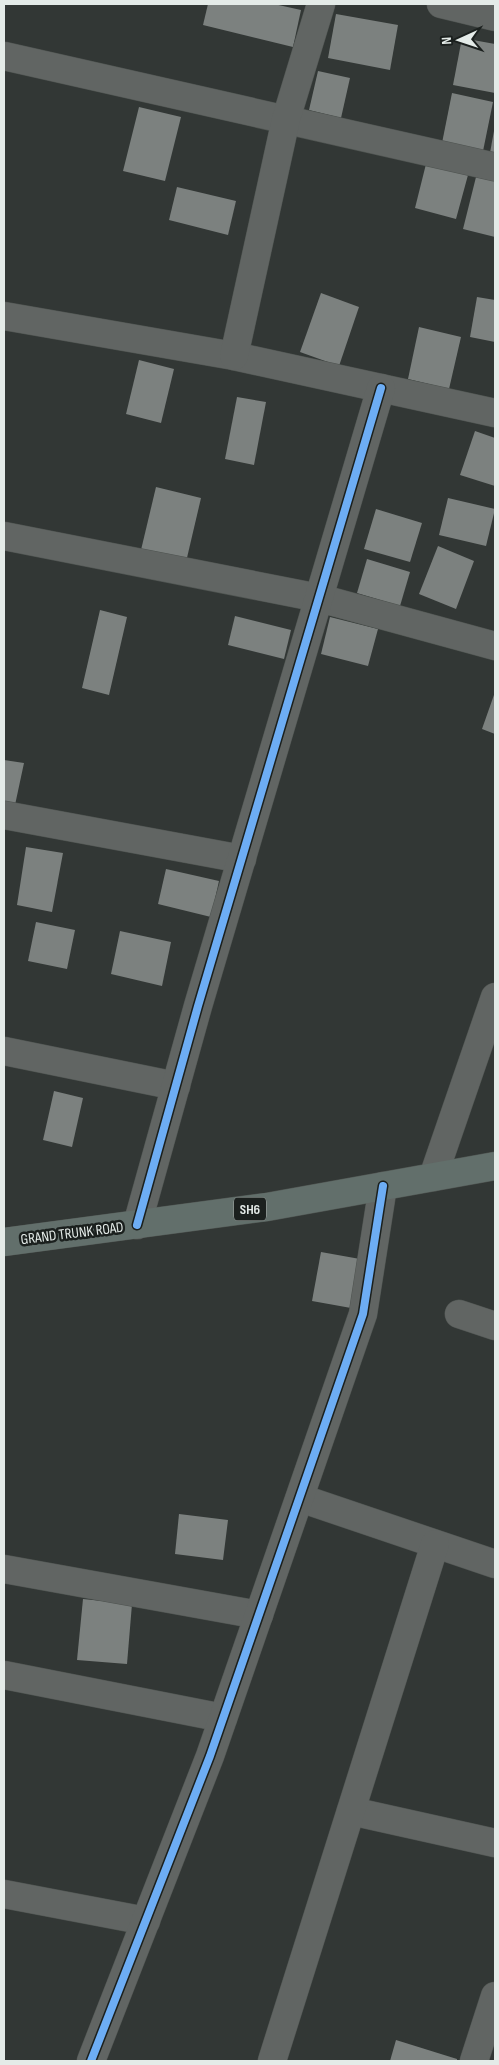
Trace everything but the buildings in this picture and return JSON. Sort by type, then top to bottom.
[{"type":"main road","name":"GRAND TRUNK ROAD","points":[[4,1242],[267,1207],[495,1166]]},
{"type":"street","points":[[234,356],[286,119],[321,4]]},
{"type":"street","points":[[441,4],[495,17]]},
{"type":"street","points":[[4,56],[495,167]]},
{"type":"street","points":[[4,316],[234,356],[495,413]]},
{"type":"street","points":[[137,1225],[242,859],[381,388]]},
{"type":"street","points":[[4,536],[319,598],[495,646]]},
{"type":"street","points":[[4,815],[242,859]]},
{"type":"street","points":[[433,1177],[495,997]]},
{"type":"street","points":[[4,1051],[176,1086]]},
{"type":"street","points":[[91,2061],[223,1718],[363,1314],[383,1186]]},
{"type":"street","points":[[459,1314],[495,1326]]},
{"type":"street","points":[[300,1498],[495,1564]]},
{"type":"street","points":[[272,2061],[435,1544]]},
{"type":"street","points":[[4,1569],[258,1615]]},
{"type":"street","points":[[4,1674],[223,1718]]},
{"type":"street","points":[[350,1811],[495,1844]]},
{"type":"street","points":[[5,1898],[146,1921]]},
{"type":"street","points":[[474,2061],[495,1996]]},
{"type":"cycle path","points":[[137,1225],[198,1006],[381,388]]},
{"type":"cycle path","points":[[91,2061],[210,1756],[363,1314],[383,1186]]}]
